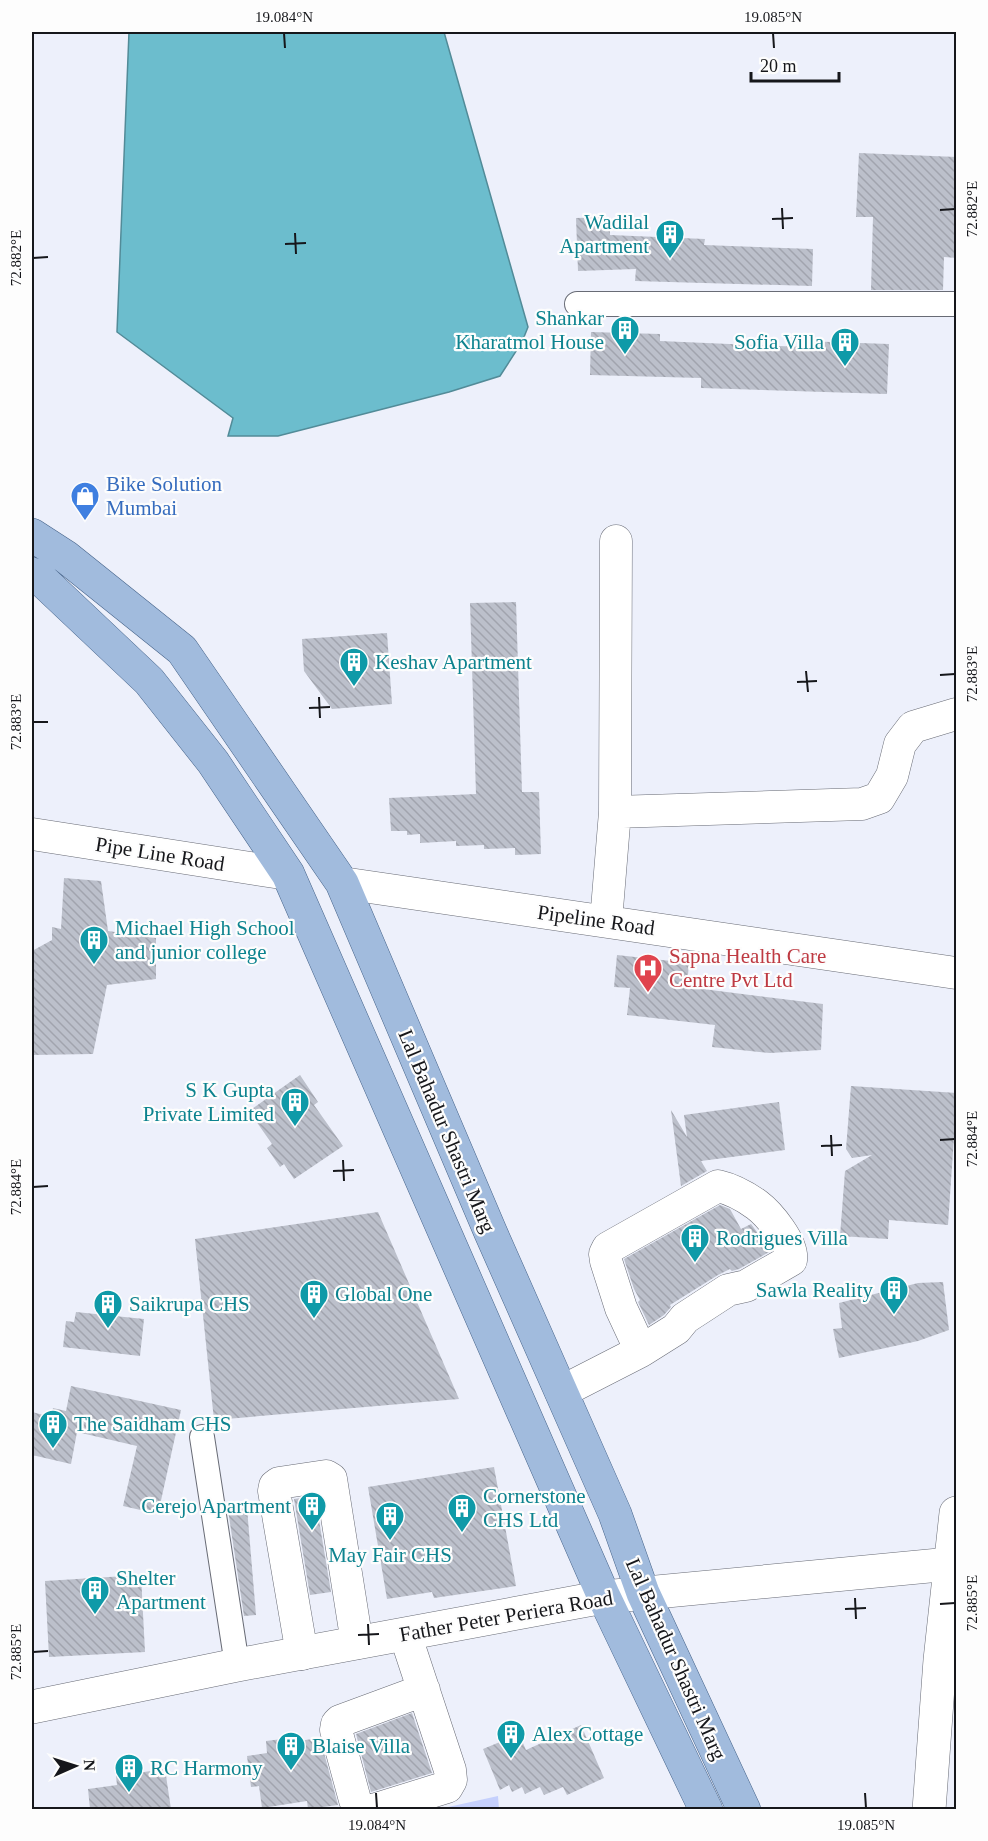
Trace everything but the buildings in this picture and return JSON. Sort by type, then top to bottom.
[{"type":"main road","name":"Lal Bahadur Shastri Marg","points":[[32,536],[66,557],[182,650],[342,883],[485,1220],[615,1514],[643,1593],[744,1809]]},
{"type":"main road","name":"Lal Bahadur Shastri Marg","points":[[32,574],[42,580],[149,681],[213,762],[288,874],[604,1597],[706,1809]]},
{"type":"street","points":[[577,304],[957,304]]},
{"type":"street","points":[[606,921],[615,812],[616,541]]},
{"type":"street","points":[[615,812],[862,804],[879,798],[892,776],[900,744],[913,727],[957,714]]},
{"type":"street","name":"Pipe Line Road","points":[[32,834],[288,874]]},
{"type":"street","name":"Pipeline Road","points":[[342,883],[957,973]]},
{"type":"street","points":[[561,1392],[641,1351],[676,1329],[685,1318],[728,1290],[746,1286],[791,1260],[792,1253],[788,1242],[763,1210],[726,1188],[718,1186],[608,1248],[605,1254],[606,1261],[621,1308],[641,1351]]},
{"type":"street","points":[[202,1437],[237,1665]]},
{"type":"street","points":[[302,1653],[274,1491],[275,1486],[279,1483],[326,1476],[331,1479],[357,1643]]},
{"type":"street","points":[[929,1809],[950,1564],[957,1513]]},
{"type":"street","name":"Father Peter Periera Road","points":[[32,1707],[237,1665],[604,1597],[950,1564]]},
{"type":"street","points":[[373,1809],[447,1787],[451,1780],[450,1770],[405,1634]]},
{"type":"street","points":[[365,1809],[360,1808],[355,1800],[336,1730],[337,1724],[424,1690]]},
{"type":"shaded area","points":[[129,32],[444,32],[528,327],[522,342],[500,376],[449,392],[278,436],[228,436],[233,418],[117,332]]},
{"type":"shaded area","points":[[498,1796],[499,1809],[439,1809]]},
{"type":"place","name":"Wadilal Apartment","points":[[670,260]]},
{"type":"place","name":"Shankar Kharatmol House","points":[[625,356]]},
{"type":"place","name":"Sofia Villa","points":[[845,368]]},
{"type":"place","name":"Bike Solution Mumbai","points":[[85,522]]},
{"type":"place","name":"Keshav Apartment","points":[[354,688]]},
{"type":"place","name":"Michael High School and junior college","points":[[94,966]]},
{"type":"place","name":"Sapna Health Care Centre Pvt Ltd","points":[[648,994]]},
{"type":"place","name":"S K Gupta Private Limited","points":[[295,1128]]},
{"type":"place","name":"Rodrigues Villa","points":[[695,1264]]},
{"type":"place","name":"Sawla Reality","points":[[894,1316]]},
{"type":"place","name":"Global One","points":[[314,1320]]},
{"type":"place","name":"Saikrupa CHS","points":[[108,1330]]},
{"type":"place","name":"The Saidham CHS","points":[[53,1450]]},
{"type":"place","name":"Cerejo Apartment","points":[[312,1532]]},
{"type":"place","name":"Cornerstone CHS Ltd","points":[[462,1534]]},
{"type":"place","name":"May Fair CHS","points":[[390,1542]]},
{"type":"place","name":"Shelter Apartment","points":[[95,1616]]},
{"type":"place","name":"Alex Cottage","points":[[511,1760]]},
{"type":"place","name":"Blaise Villa","points":[[291,1772]]},
{"type":"place","name":"RC Harmony","points":[[129,1794]]}]
